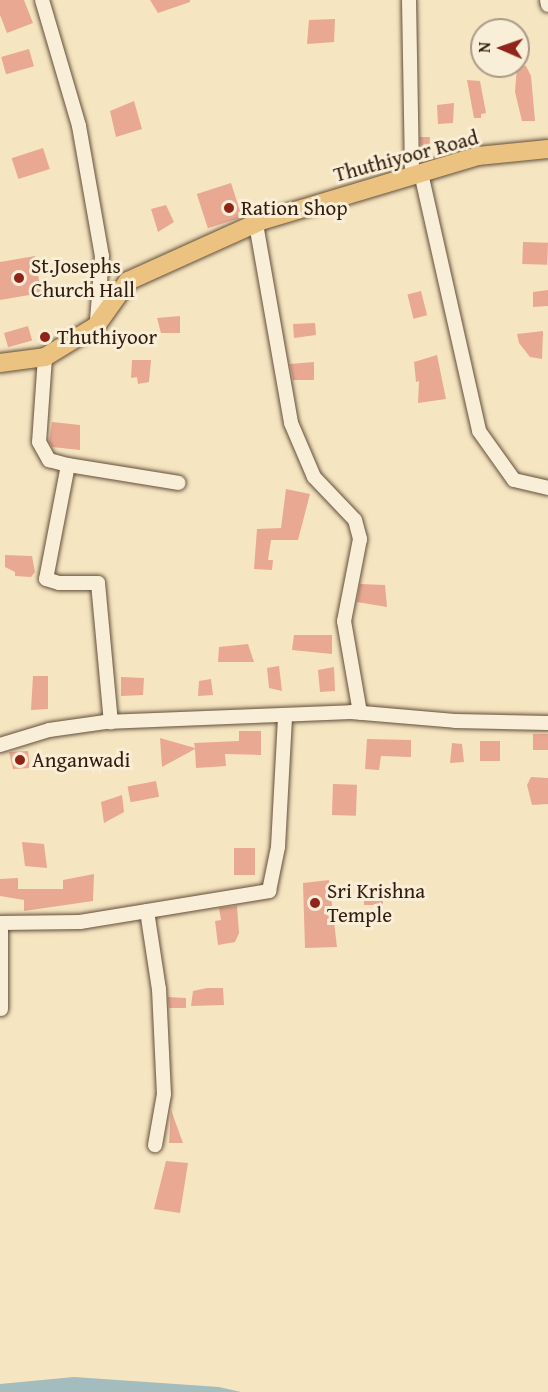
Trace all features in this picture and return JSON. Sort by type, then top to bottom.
[{"type":"main road","name":"Thuthiyoor Road","points":[[0,363],[45,357],[96,326],[128,280],[256,224],[478,156],[548,149]]},
{"type":"street","points":[[42,0],[79,126],[102,256],[102,301],[96,326]]},
{"type":"street","points":[[409,0],[417,174],[478,431],[514,480],[548,488]]},
{"type":"street","points":[[547,0],[548,5]]},
{"type":"street","points":[[256,224],[291,423],[314,477],[355,520],[360,539],[345,621],[360,713]]},
{"type":"street","points":[[45,357],[39,442],[49,460],[179,483]]},
{"type":"street","points":[[68,465],[46,579],[60,583],[98,583],[111,722]]},
{"type":"street","points":[[0,745],[49,730],[111,722],[360,713],[455,721],[548,723]]},
{"type":"street","points":[[1,1009],[1,923],[80,922],[269,891],[278,847],[285,716]]},
{"type":"street","points":[[147,911],[159,990],[164,1094],[155,1145]]},
{"type":"water","points":[[74,1377],[219,1387],[241,1392],[0,1392],[0,1384]]},
{"type":"building","points":[[0,0],[24,0],[33,23],[7,33],[0,15]]},
{"type":"building","points":[[150,0],[190,0],[190,2],[158,13]]},
{"type":"building","points":[[335,19],[334,42],[307,44],[309,20]]},
{"type":"building","points":[[29,49],[34,66],[6,74],[1,57]]},
{"type":"building","points":[[530,74],[535,121],[522,121],[515,92],[516,78],[530,78]]},
{"type":"building","points":[[467,80],[480,81],[486,113],[481,114],[481,118],[474,118]]},
{"type":"building","points":[[134,101],[142,129],[116,137],[110,111]]},
{"type":"building","points":[[454,103],[453,123],[438,124],[437,105]]},
{"type":"building","points":[[420,137],[430,137],[429,152],[421,151]]},
{"type":"building","points":[[43,148],[50,169],[18,179],[12,158]]},
{"type":"building","points":[[231,183],[242,217],[208,228],[197,194]]},
{"type":"building","points":[[166,205],[174,222],[158,232],[151,209]]},
{"type":"building","points":[[523,242],[548,243],[547,265],[522,264]]},
{"type":"building","name":"St.Josephs Church Hall","points":[[35,256],[41,293],[0,300],[0,262]]},
{"type":"building","points":[[548,290],[548,306],[533,307],[533,292]]},
{"type":"building","points":[[421,291],[427,315],[413,319],[407,294]]},
{"type":"building","points":[[180,316],[180,333],[161,333],[157,318]]},
{"type":"building","points":[[315,323],[316,335],[294,338],[293,324]]},
{"type":"building","points":[[28,326],[32,340],[8,347],[4,333]]},
{"type":"building","points":[[543,331],[542,359],[530,357],[519,343],[517,334]]},
{"type":"building","points":[[437,355],[446,399],[418,403],[419,381],[416,382],[414,362]]},
{"type":"building","points":[[132,360],[151,360],[149,382],[138,384],[137,377],[131,378]]},
{"type":"building","points":[[314,362],[314,380],[293,380],[290,364]]},
{"type":"building","points":[[52,422],[80,425],[80,450],[52,447],[49,442]]},
{"type":"building","points":[[286,489],[310,494],[298,540],[271,540],[268,560],[273,560],[272,570],[254,569],[257,529],[281,528]]},
{"type":"building","points":[[5,555],[32,556],[35,572],[31,577],[15,576],[15,572],[5,567]]},
{"type":"building","points":[[360,584],[385,585],[387,607],[357,602]]},
{"type":"building","points":[[294,635],[332,635],[332,654],[292,650]]},
{"type":"building","points":[[248,644],[254,662],[218,662],[219,647]]},
{"type":"building","points":[[279,666],[282,691],[269,688],[267,668]]},
{"type":"building","points":[[334,667],[335,691],[320,692],[318,670]]},
{"type":"building","points":[[33,676],[48,676],[48,709],[31,710]]},
{"type":"building","points":[[121,677],[144,678],[143,695],[121,696]]},
{"type":"building","points":[[211,679],[213,695],[198,696],[199,681]]},
{"type":"building","points":[[239,731],[261,731],[261,755],[225,754],[226,766],[196,768],[195,749],[162,767],[160,738],[195,748],[194,743],[239,741]]},
{"type":"building","points":[[533,734],[548,734],[548,750],[533,750]]},
{"type":"building","points":[[367,739],[411,740],[411,757],[381,756],[379,770],[365,769]]},
{"type":"building","points":[[480,741],[500,741],[500,761],[480,761]]},
{"type":"building","points":[[452,743],[462,744],[464,762],[450,763]]},
{"type":"building","name":"Anganwadi","points":[[28,751],[30,768],[13,769],[9,752]]},
{"type":"building","points":[[531,777],[548,778],[548,804],[532,805],[527,785]]},
{"type":"building","points":[[156,781],[159,797],[131,802],[128,787]]},
{"type":"building","points":[[333,784],[357,785],[356,816],[332,815]]},
{"type":"building","points":[[122,795],[124,812],[104,823],[101,802]]},
{"type":"building","points":[[22,842],[44,844],[47,868],[25,866]]},
{"type":"building","points":[[234,848],[255,848],[255,875],[234,875]]},
{"type":"building","points":[[94,874],[93,901],[24,911],[24,900],[0,896],[0,879],[18,878],[18,889],[63,889],[63,880]]},
{"type":"building","points":[[329,880],[337,947],[305,948],[303,883]]},
{"type":"building","points":[[364,892],[383,892],[383,905],[364,905]]},
{"type":"building","points":[[237,906],[239,933],[235,942],[218,945],[215,921],[221,920],[219,908]]},
{"type":"building","points":[[223,988],[224,1005],[191,1006],[193,991]]},
{"type":"building","points":[[168,997],[186,998],[186,1008],[169,1008]]},
{"type":"building","points":[[171,1110],[183,1143],[169,1143]]},
{"type":"building","points":[[166,1161],[188,1163],[180,1213],[154,1209]]},
{"type":"place","name":"Ration Shop","points":[[229,208]]},
{"type":"place","name":"St.Josephs Church Hall","points":[[19,278]]},
{"type":"place","name":"Thuthiyoor","points":[[45,337]]},
{"type":"place","name":"Anganwadi","points":[[20,760]]},
{"type":"place","name":"Sri Krishna Temple","points":[[315,903]]}]
